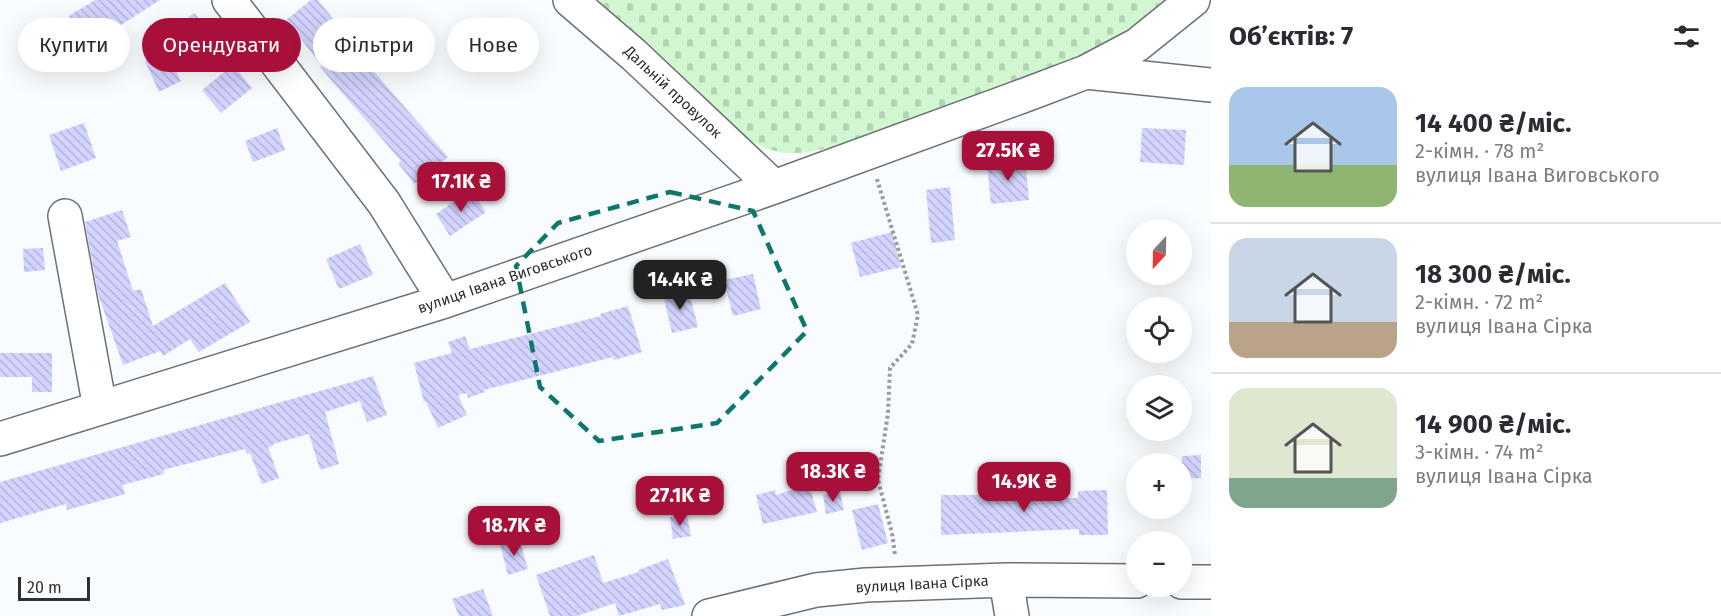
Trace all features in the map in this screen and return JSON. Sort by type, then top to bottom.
[{"type":"street","points":[[229,0],[384,203],[445,301]]},
{"type":"street","name":"Дальній провулок","points":[[570,0],[634,55],[774,187]]},
{"type":"street","name":"вулиця Івана Виговського","points":[[0,439],[445,301],[868,153],[1086,72],[1137,45],[1192,0]]},
{"type":"street","points":[[1086,72],[1211,85]]},
{"type":"street","points":[[65,216],[100,408]]},
{"type":"street","points":[[1006,580],[1012,616]]},
{"type":"street","name":"вулиця Івана Сірка","points":[[709,616],[816,590],[899,583],[1006,580],[1126,581]]},
{"type":"street","points":[[1192,582],[1211,582]]},
{"type":"path","points":[[868,153],[918,315],[912,344],[890,368],[888,413],[878,480],[892,533],[899,583]]},
{"type":"highlighted area","points":[[670,192],[753,211],[807,331],[717,423],[599,441],[540,387],[516,266],[558,223]]},
{"type":"green space","points":[[593,0],[1173,0],[1093,51],[1057,70],[832,147],[787,153],[768,149],[745,138]]},
{"type":"building","points":[[95,0],[160,0],[130,19],[70,18],[69,16]]},
{"type":"building","points":[[311,0],[318,0],[332,18],[313,18],[313,54],[301,39],[301,18],[288,18]]},
{"type":"building","points":[[194,13],[198,18],[188,18]]},
{"type":"building","points":[[150,72],[176,72],[181,81],[159,92]]},
{"type":"building","points":[[224,72],[239,72],[252,88],[221,113],[202,90]]},
{"type":"building","points":[[324,72],[374,72],[448,157],[414,184],[398,163],[401,161]]},
{"type":"building","points":[[84,123],[96,158],[61,171],[49,135]]},
{"type":"building","points":[[277,128],[285,150],[253,162],[245,141]]},
{"type":"building","points":[[1142,128],[1186,130],[1184,165],[1140,162]]},
{"type":"building","points":[[1025,159],[1029,200],[991,204],[987,164]]},
{"type":"building","points":[[950,187],[955,240],[931,243],[926,190]]},
{"type":"building","points":[[471,190],[486,212],[450,236],[436,214]]},
{"type":"building","points":[[122,210],[131,237],[117,241],[133,291],[141,289],[153,326],[225,283],[250,322],[199,352],[190,339],[163,356],[160,351],[123,365],[98,294],[85,222]]},
{"type":"building","points":[[892,232],[901,267],[860,277],[851,243]]},
{"type":"building","points":[[360,244],[373,275],[339,289],[326,259]]},
{"type":"building","points":[[43,248],[45,270],[24,272],[23,249]]},
{"type":"building","points":[[753,274],[761,309],[733,316],[724,280]]},
{"type":"building","points":[[688,288],[698,327],[672,333],[663,294]]},
{"type":"building","points":[[628,306],[642,352],[614,360],[613,357],[484,390],[485,392],[468,398],[467,393],[458,395],[467,415],[438,428],[424,402],[414,363],[452,353],[448,342],[465,336],[470,349],[601,316],[600,314]]},
{"type":"building","points":[[0,353],[52,353],[52,392],[32,392],[32,377],[0,377]]},
{"type":"building","points":[[373,376],[387,415],[367,422],[360,401],[325,412],[339,464],[320,470],[309,434],[268,447],[279,478],[262,484],[250,453],[247,454],[245,449],[163,470],[164,474],[122,485],[125,494],[67,510],[66,504],[0,523],[0,482]]},
{"type":"building","points":[[1192,455],[1201,455],[1201,478],[1192,478]]},
{"type":"building","points":[[809,485],[817,512],[763,524],[756,495],[775,490],[776,495]]},
{"type":"building","points":[[1037,490],[1037,498],[1078,498],[1078,491],[1107,490],[1108,535],[1079,535],[1079,529],[941,535],[941,495],[977,495]]},
{"type":"building","points":[[840,492],[844,510],[826,514],[823,495]]},
{"type":"building","points":[[878,504],[888,543],[862,550],[852,510]]},
{"type":"building","points":[[687,515],[691,536],[673,539],[670,517]]},
{"type":"building","points":[[519,538],[528,569],[508,575],[500,544]]},
{"type":"building","points":[[594,555],[603,583],[639,572],[638,570],[668,559],[685,605],[662,610],[660,604],[619,616],[615,603],[577,616],[550,616],[536,575]]},
{"type":"building","points":[[483,589],[493,616],[459,616],[452,599]]}]
